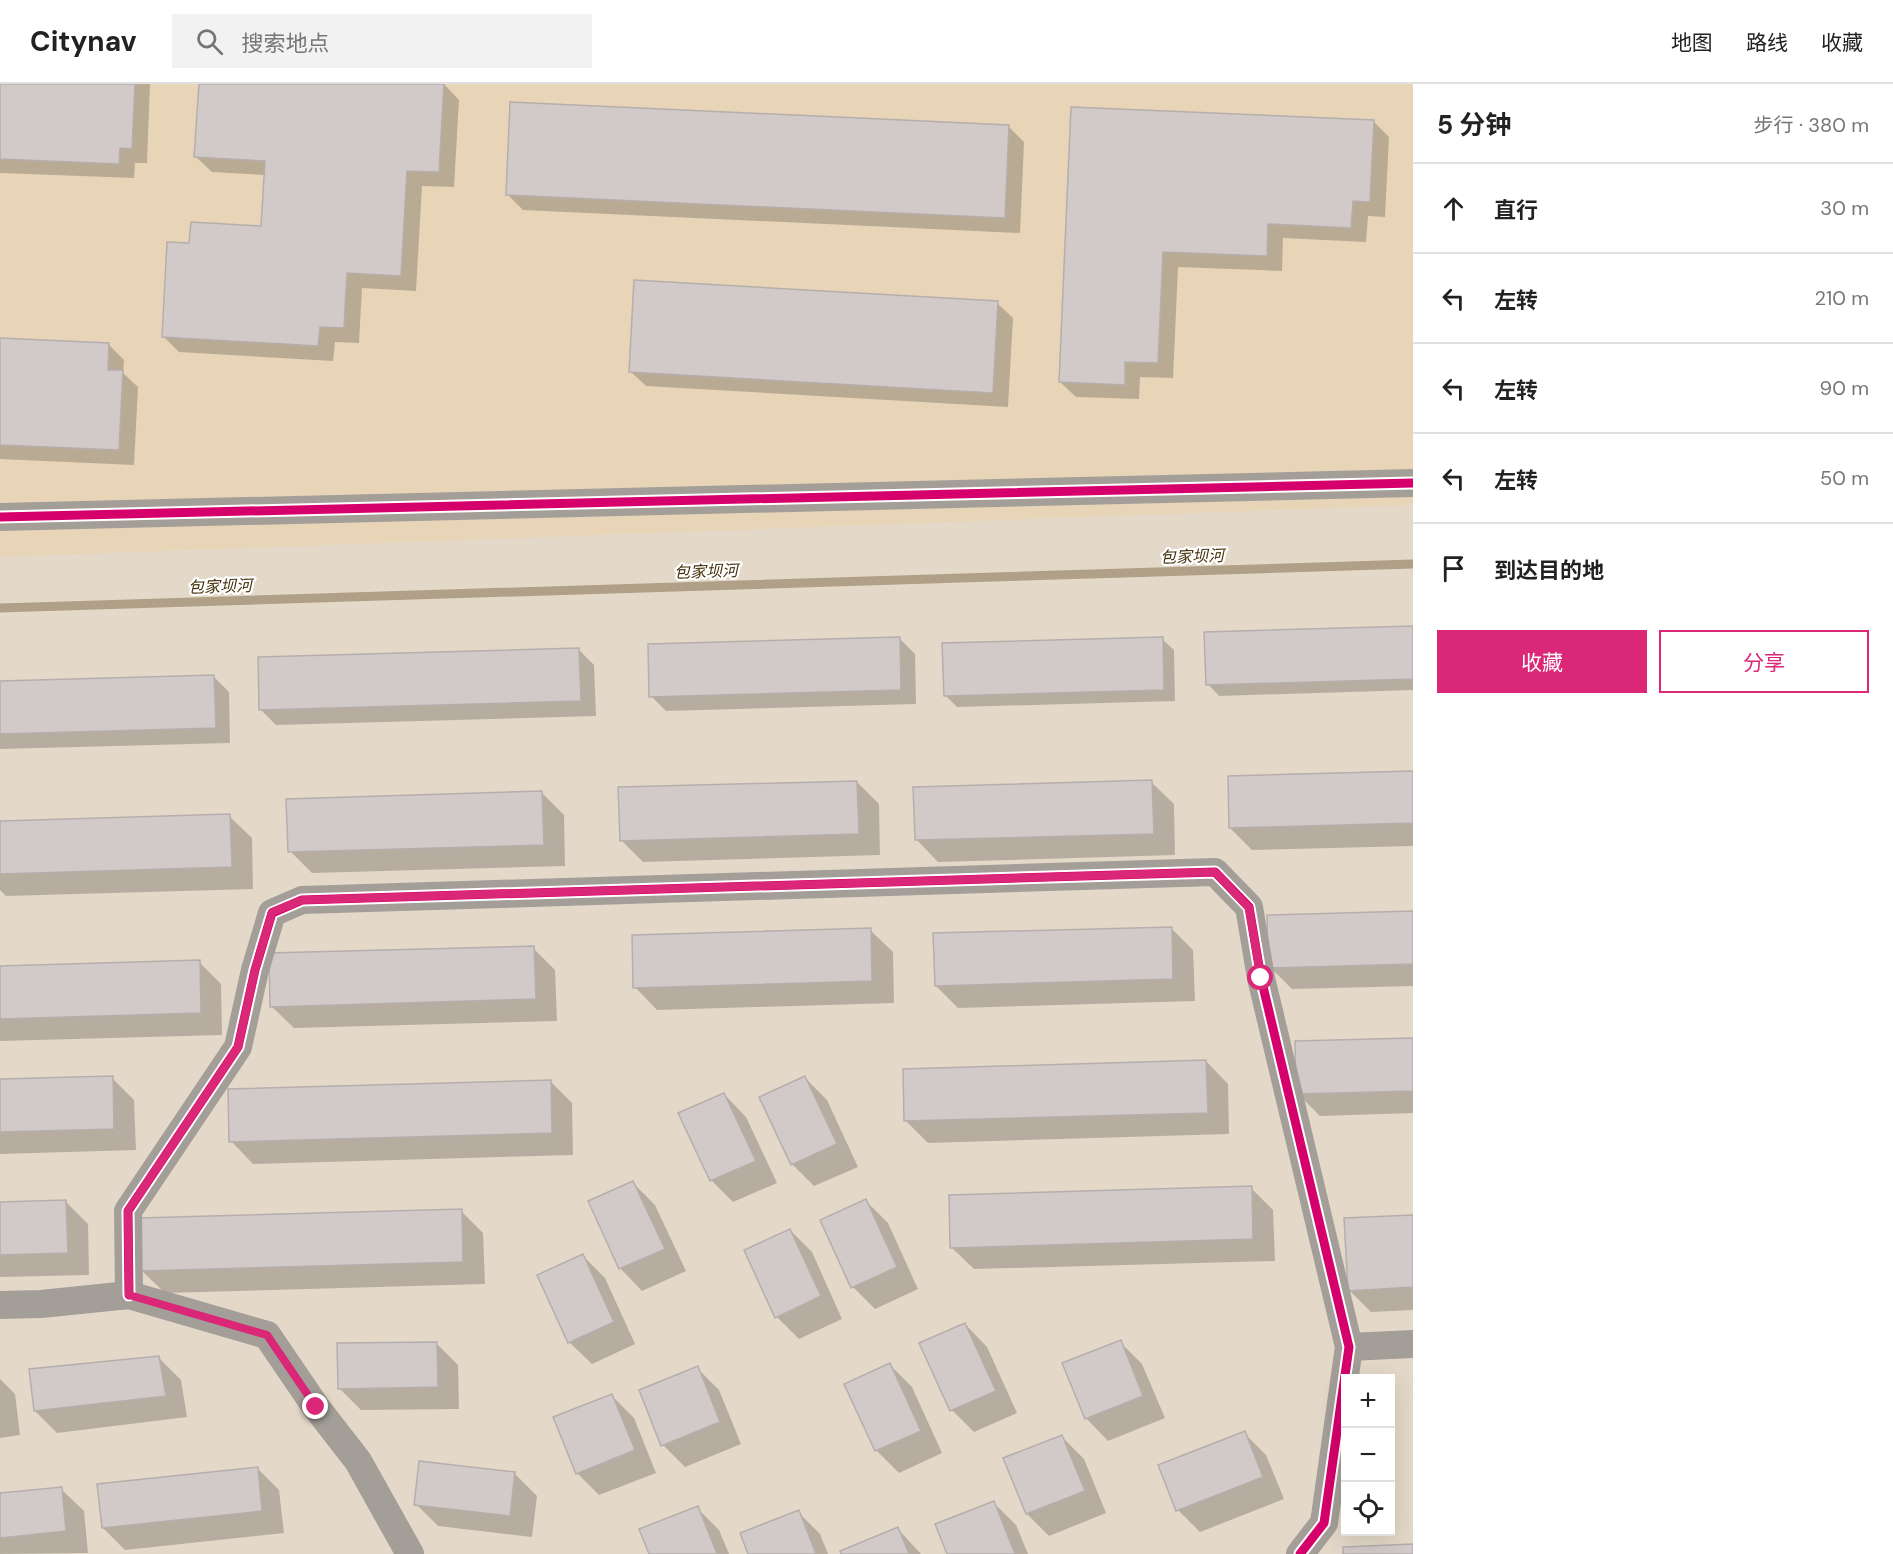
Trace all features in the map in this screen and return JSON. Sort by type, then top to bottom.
[{"type":"street","points":[[0,518],[1413,483]]},
{"type":"street","points":[[129,1295],[128,1211],[238,1047],[255,970],[272,912],[302,900],[1215,872],[1249,908],[1264,990],[1349,1347],[1324,1523],[1300,1554]]},
{"type":"street","points":[[0,1305],[41,1304],[129,1295],[267,1335],[316,1407],[358,1461],[410,1554]]},
{"type":"street","points":[[1349,1347],[1413,1344]]},
{"type":"shaded area","points":[[0,84],[1413,84],[1413,505],[0,557]]},
{"type":"building","points":[[0,84],[135,84],[132,149],[120,148],[119,164],[0,159]]},
{"type":"building","points":[[199,84],[444,84],[439,172],[407,171],[401,276],[347,273],[344,328],[320,327],[318,346],[162,337],[167,242],[189,243],[191,222],[261,226],[265,161],[194,157]]},
{"type":"building","points":[[510,102],[1009,125],[1005,218],[506,195]]},
{"type":"building","points":[[1071,107],[1374,120],[1370,202],[1353,201],[1351,228],[1268,224],[1267,256],[1163,252],[1158,363],[1125,362],[1125,385],[1059,382]]},
{"type":"building","points":[[634,280],[998,301],[993,393],[629,372]]},
{"type":"building","points":[[0,338],[109,343],[108,370],[123,370],[119,450],[0,445]]},
{"type":"building","points":[[1413,626],[1413,679],[1206,685],[1204,632]]},
{"type":"building","points":[[900,637],[901,690],[649,697],[648,644]]},
{"type":"building","points":[[1163,637],[1164,690],[944,696],[942,643]]},
{"type":"building","points":[[579,648],[581,701],[259,710],[258,657]]},
{"type":"building","points":[[214,675],[216,728],[0,734],[0,681]]},
{"type":"building","points":[[1413,771],[1413,823],[1229,828],[1228,776]]},
{"type":"building","points":[[1152,780],[1154,834],[915,840],[913,787]]},
{"type":"building","points":[[857,781],[859,834],[620,841],[618,787]]},
{"type":"building","points":[[542,791],[544,845],[288,852],[286,799]]},
{"type":"building","points":[[230,814],[232,867],[0,874],[0,821]]},
{"type":"building","points":[[1413,911],[1413,964],[1268,968],[1267,915]]},
{"type":"building","points":[[1172,927],[1173,979],[935,986],[933,933]]},
{"type":"building","points":[[871,928],[872,981],[633,988],[632,935]]},
{"type":"building","points":[[534,946],[536,999],[270,1007],[269,953]]},
{"type":"building","points":[[200,960],[201,1013],[0,1019],[0,966]]},
{"type":"building","points":[[1413,1038],[1413,1091],[1296,1094],[1295,1041]]},
{"type":"building","points":[[1206,1060],[1208,1113],[904,1121],[903,1069]]},
{"type":"building","points":[[113,1076],[114,1129],[0,1132],[0,1079]]},
{"type":"building","points":[[805,1076],[837,1144],[791,1165],[759,1097]]},
{"type":"building","points":[[551,1080],[552,1133],[229,1142],[228,1089]]},
{"type":"building","points":[[724,1093],[756,1161],[710,1181],[678,1113]]},
{"type":"building","points":[[633,1181],[665,1249],[619,1269],[588,1201]]},
{"type":"building","points":[[1252,1186],[1253,1239],[950,1248],[949,1195]]},
{"type":"building","points":[[866,1199],[897,1267],[851,1288],[820,1220]]},
{"type":"building","points":[[66,1200],[68,1253],[0,1255],[0,1202]]},
{"type":"building","points":[[462,1209],[463,1262],[141,1271],[139,1218]]},
{"type":"building","points":[[1413,1215],[1413,1287],[1348,1291],[1344,1218]]},
{"type":"building","points":[[790,1229],[821,1296],[775,1318],[744,1250]]},
{"type":"building","points":[[583,1254],[614,1322],[568,1343],[537,1275]]},
{"type":"building","points":[[965,1323],[996,1391],[950,1411],[919,1343]]},
{"type":"building","points":[[1121,1340],[1143,1396],[1085,1419],[1062,1363]]},
{"type":"building","points":[[437,1342],[438,1387],[338,1389],[337,1343]]},
{"type":"building","points":[[159,1356],[166,1396],[34,1411],[29,1369]]},
{"type":"building","points":[[890,1363],[921,1431],[875,1451],[844,1384]]},
{"type":"building","points":[[698,1366],[720,1422],[661,1446],[639,1390]]},
{"type":"building","points":[[612,1394],[635,1450],[576,1474],[553,1417]]},
{"type":"building","points":[[1245,1431],[1263,1477],[1176,1511],[1158,1465]]},
{"type":"building","points":[[1062,1435],[1085,1491],[1026,1514],[1003,1458]]},
{"type":"building","points":[[419,1461],[515,1472],[510,1516],[414,1505]]},
{"type":"building","points":[[258,1467],[262,1511],[102,1528],[97,1484]]},
{"type":"building","points":[[62,1487],[66,1531],[0,1538],[0,1493]]},
{"type":"building","points":[[994,1501],[1015,1554],[947,1554],[935,1524]]},
{"type":"building","points":[[698,1506],[717,1554],[649,1554],[639,1529]]},
{"type":"building","points":[[799,1510],[816,1554],[748,1554],[740,1533]]},
{"type":"building","points":[[898,1527],[909,1554],[841,1554],[840,1551]]},
{"type":"building","points":[[1413,1544],[1413,1554],[1343,1554],[1343,1547]]},
{"type":"waterway","name":"包家坝河","points":[[0,608],[1413,564]]},
{"type":"cycle path","points":[[0,517],[1413,483]]},
{"type":"cycle path","points":[[129,1295],[128,1211],[238,1047],[255,970],[272,913],[302,900],[1215,872],[1249,907],[1261,978],[1349,1347],[1324,1523],[1300,1554]]},
{"type":"route","points":[[316,1407],[267,1335],[129,1295],[128,1211],[238,1047],[255,970],[272,912],[302,900],[1215,872],[1249,908],[1261,978]]}]
